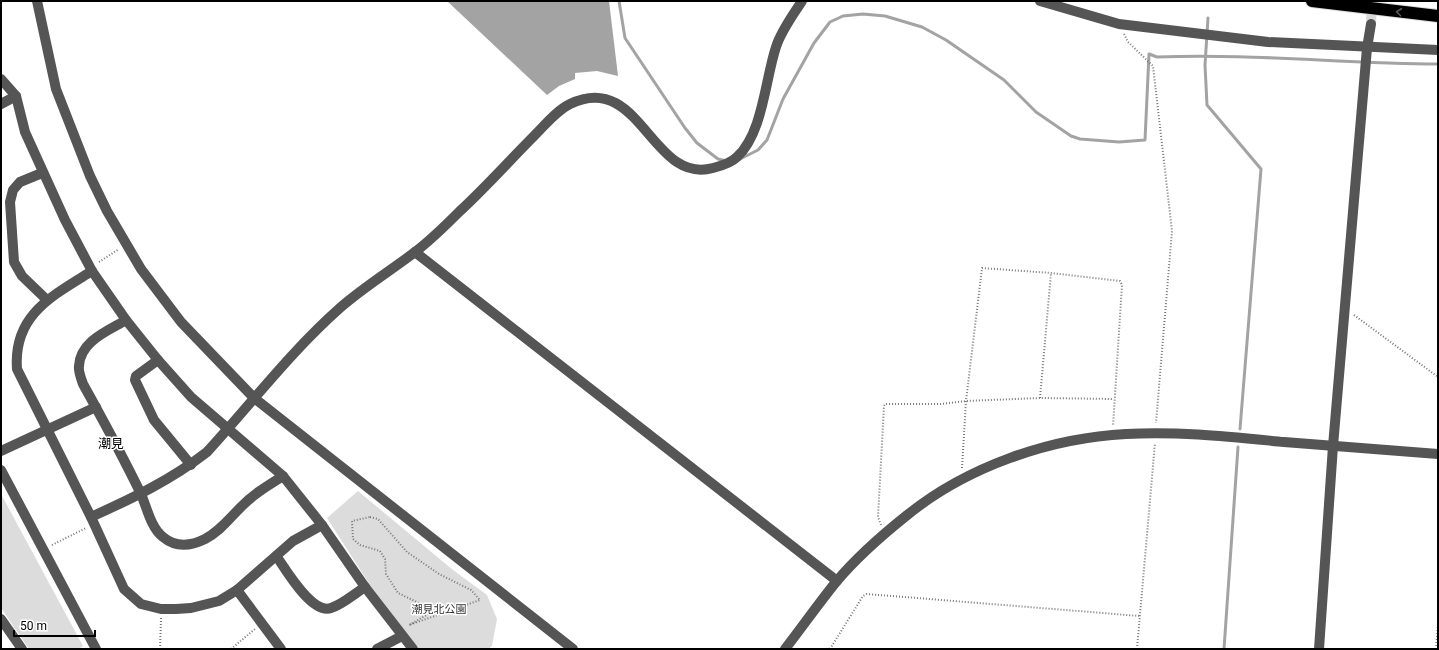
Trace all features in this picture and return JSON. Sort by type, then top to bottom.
[{"type":"highway","points":[[1312,1],[1438,16]]},
{"type":"street","points":[[37,1],[47,50],[60,101],[90,176],[141,269],[181,322],[254,398],[573,649]]},
{"type":"street","points":[[92,521],[190,465],[207,452],[296,350],[342,306],[372,282],[415,252],[462,210],[561,109],[583,99],[594,98],[608,100],[620,105],[633,114],[660,148],[680,164],[707,170],[729,163],[737,157],[753,135],[777,43],[802,1]]},
{"type":"street","points":[[1040,1],[1120,24],[1268,42],[1367,48],[1438,50]]},
{"type":"street","points":[[1319,649],[1333,446],[1367,48],[1371,24]]},
{"type":"street","points":[[1,79],[16,96],[25,132],[42,173],[92,271],[126,320],[158,360],[192,397],[283,476],[322,525],[365,587],[413,649]]},
{"type":"street","points":[[1,104],[16,96]]},
{"type":"street","points":[[42,173],[20,182],[13,190],[10,202],[14,262],[22,276],[47,300]]},
{"type":"street","points":[[415,252],[837,581]]},
{"type":"street","points":[[92,271],[47,300],[37,309],[22,331],[16,359],[17,369],[21,381],[47,429],[124,589],[141,604],[162,609],[191,608],[219,601],[237,590],[277,557],[293,541],[322,525]]},
{"type":"street","points":[[126,320],[92,341],[80,357],[78,367],[83,384],[141,494],[156,530],[161,536],[177,545],[190,545],[206,539],[221,529],[258,491],[283,476]]},
{"type":"street","points":[[158,360],[136,376],[135,380],[154,420],[190,465]]},
{"type":"street","points":[[1,451],[96,408]]},
{"type":"street","points":[[785,649],[837,581],[883,535],[928,500],[962,480],[999,463],[1042,448],[1112,435],[1156,433],[1207,435],[1438,454]]},
{"type":"street","points":[[1,470],[96,649]]},
{"type":"street","points":[[277,557],[306,596],[322,609],[329,609],[365,587]]},
{"type":"street","points":[[237,590],[281,649]]},
{"type":"street","points":[[1,620],[22,649]]},
{"type":"street","points":[[377,649],[402,636]]},
{"type":"path","points":[[1120,24],[1128,42],[1153,66],[1172,231],[1137,649]]},
{"type":"path","points":[[92,271],[97,263],[126,244]]},
{"type":"path","points":[[962,480],[966,400],[982,268],[1051,273],[1120,281],[1122,285],[1113,399],[1112,435]]},
{"type":"path","points":[[1040,398],[1051,273]]},
{"type":"path","points":[[1345,308],[1438,377]]},
{"type":"path","points":[[883,535],[878,517],[884,406],[888,403],[941,404],[966,400],[1040,398],[1113,399]]},
{"type":"path","points":[[370,517],[378,519],[407,552],[439,574],[471,590],[480,600],[409,625],[430,613],[423,605],[398,593],[386,574],[386,559],[380,551],[360,545],[353,539],[352,521],[370,517]]},
{"type":"path","points":[[44,549],[92,521]]},
{"type":"path","points":[[830,649],[863,596],[867,594],[1140,616]]},
{"type":"path","points":[[160,649],[162,609]]},
{"type":"path","points":[[231,649],[262,623]]},
{"type":"path","points":[[1436,649],[1438,625]]},
{"type":"green space","name":"潮見北公園","points":[[358,491],[453,570],[487,595],[497,619],[492,646],[488,649],[419,649],[370,585],[327,518]]},
{"type":"green space","points":[[1,494],[83,646],[79,649],[29,649],[1,608]]},
{"type":"shaded area","points":[[447,1],[609,1],[618,76],[597,71],[575,73],[575,79],[559,86],[547,95]]},
{"type":"waterway","points":[[619,1],[625,38],[685,128],[697,143],[718,159],[727,161]]},
{"type":"waterway","points":[[740,159],[758,150],[767,140],[783,99],[814,43],[830,22],[843,16],[863,14],[885,16],[922,27],[946,40],[1004,80],[1036,112],[1071,136],[1080,139],[1119,142],[1145,140],[1149,54],[1157,57],[1227,56],[1403,64],[1438,64]]},
{"type":"waterway","points":[[1208,18],[1205,65],[1207,105],[1261,169],[1240,429]]},
{"type":"waterway","points":[[1224,649],[1238,447]]},
{"type":"tunnel","points":[[1371,24],[1372,1]]},
{"type":"district","name":"潮見","points":[[111,443]]}]
